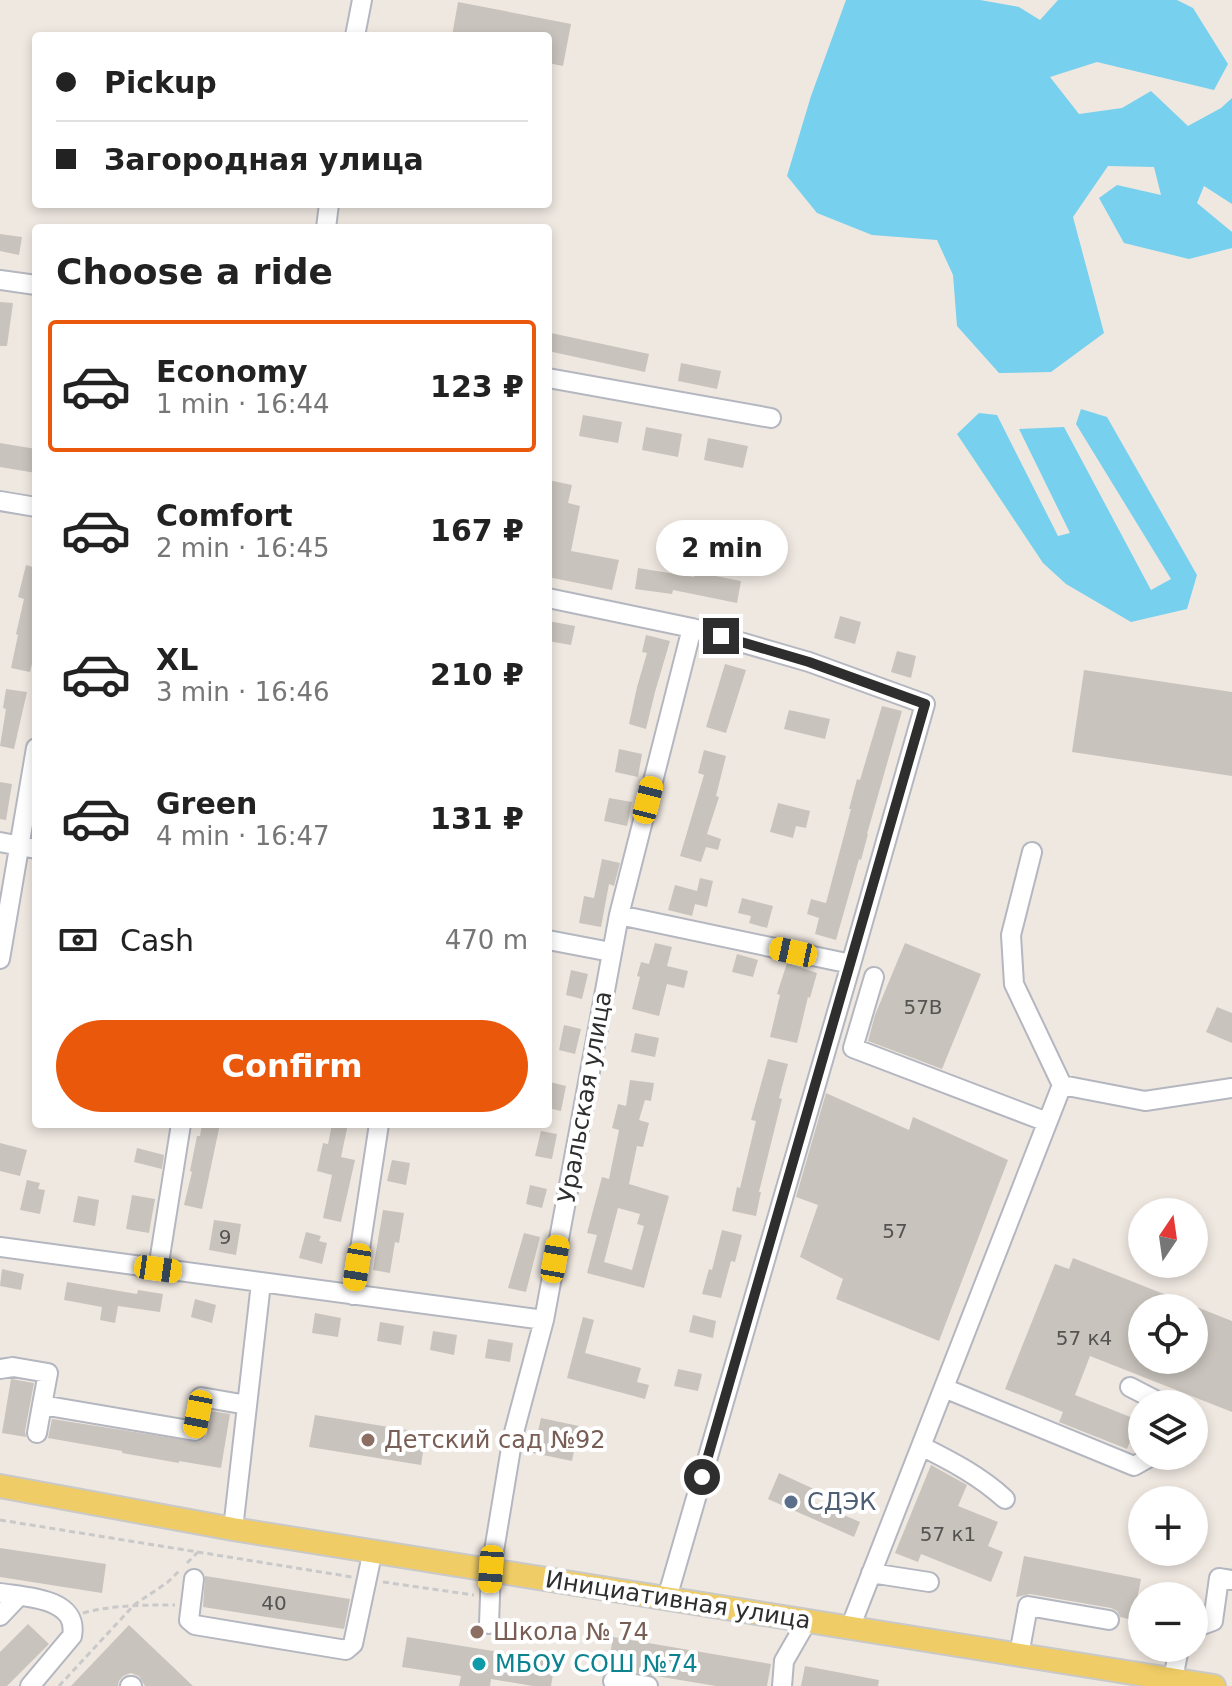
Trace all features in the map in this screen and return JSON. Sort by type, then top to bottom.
[{"type":"main road","name":"Инициативная улица","points":[[0,1486],[233,1529],[1194,1684]]},
{"type":"street","points":[[356,32],[362,0]]},
{"type":"street","points":[[0,280],[32,284]]},
{"type":"street","points":[[552,379],[771,418]]},
{"type":"street","points":[[0,501],[32,506]]},
{"type":"street","points":[[552,599],[692,628],[809,662],[925,704],[667,1598]]},
{"type":"street","name":"Уральская улица","points":[[489,1624],[491,1569],[513,1436],[544,1320],[611,952],[692,628]]},
{"type":"street","points":[[0,959],[28,847],[32,798]]},
{"type":"street","points":[[0,842],[28,847]]},
{"type":"street","points":[[850,1628],[1062,1085],[1014,984],[1011,935],[1032,852]]},
{"type":"street","points":[[619,915],[851,964]]},
{"type":"street","points":[[552,941],[611,952]]},
{"type":"street","points":[[874,977],[853,1048],[1047,1122]]},
{"type":"street","points":[[1062,1085],[1145,1101],[1232,1088]]},
{"type":"street","points":[[158,1269],[180,1128]]},
{"type":"street","points":[[353,1295],[378,1128]]},
{"type":"street","points":[[0,1247],[544,1320]]},
{"type":"street","points":[[233,1529],[261,1283]]},
{"type":"street","points":[[0,1369],[13,1367],[48,1373],[37,1433]]},
{"type":"street","points":[[1130,1387],[1136,1390]]},
{"type":"street","points":[[944,1388],[1128,1464]]},
{"type":"street","points":[[42,1405],[195,1431],[201,1397],[247,1405]]},
{"type":"street","points":[[921,1446],[989,1484],[1005,1499]]},
{"type":"street","points":[[194,1579],[189,1620],[195,1625],[346,1650],[353,1644],[373,1550]]},
{"type":"street","points":[[871,1573],[929,1582]]},
{"type":"street","points":[[1208,1623],[1213,1621],[1219,1578],[1232,1580]]},
{"type":"street","points":[[0,1593],[54,1603],[70,1617],[72,1636],[30,1686]]},
{"type":"street","points":[[0,1616],[19,1596]]},
{"type":"street","points":[[1019,1655],[1028,1606],[1109,1620]]},
{"type":"street","points":[[782,1686],[784,1661],[807,1621]]},
{"type":"street","points":[[1185,1662],[1194,1684]]},
{"type":"street","points":[[613,1681],[648,1686]]},
{"type":"path","points":[[0,1520],[489,1597]]},
{"type":"path","points":[[59,1686],[134,1605],[168,1582],[198,1552]]},
{"type":"path","points":[[70,1617],[98,1609],[134,1605],[191,1605]]},
{"type":"water","points":[[846,0],[980,0],[1019,7],[1040,20],[1058,0],[1177,0],[1193,8],[1228,64],[1214,90],[1097,62],[1050,77],[1079,114],[1122,108],[1151,91],[1188,126],[1221,108],[1232,98],[1232,204],[1204,186],[1197,203],[1232,232],[1232,248],[1189,259],[1124,243],[1099,198],[1117,185],[1161,195],[1154,167],[1108,166],[1073,217],[1104,333],[1051,372],[999,373],[957,326],[953,275],[937,240],[872,235],[817,213],[787,176],[811,96]]},
{"type":"water","points":[[1081,409],[1107,417],[1197,575],[1187,609],[1131,622],[1066,584],[1043,563],[957,434],[979,413],[997,415],[1058,536],[1070,533],[1019,429],[1064,427],[1151,590],[1171,579],[1076,424]]},
{"type":"building","points":[[458,2],[571,24],[563,66],[552,64],[552,32],[453,32]]},
{"type":"building","points":[[0,234],[22,237],[19,255],[0,251]]},
{"type":"building","points":[[0,302],[13,303],[7,346],[0,346]]},
{"type":"building","points":[[552,333],[649,354],[645,372],[552,352]]},
{"type":"building","points":[[681,363],[721,371],[717,389],[678,381]]},
{"type":"building","points":[[583,415],[622,422],[618,443],[579,436]]},
{"type":"building","points":[[646,427],[682,434],[678,457],[642,450]]},
{"type":"building","points":[[708,438],[748,446],[743,468],[704,460]]},
{"type":"building","points":[[0,443],[32,448],[32,472],[0,467]]},
{"type":"building","points":[[552,481],[572,485],[568,503],[580,506],[571,551],[619,560],[612,590],[552,578]]},
{"type":"building","points":[[26,565],[32,567],[30,672],[11,668],[24,599],[18,597]]},
{"type":"building","points":[[638,568],[694,577],[695,572],[741,581],[737,603],[673,590],[672,594],[635,589]]},
{"type":"building","points":[[840,616],[861,622],[855,644],[834,638]]},
{"type":"building","points":[[552,622],[575,626],[571,645],[552,642]]},
{"type":"building","points":[[646,635],[670,641],[646,729],[629,724],[647,653],[642,652]]},
{"type":"building","points":[[897,651],[916,656],[911,678],[891,672]]},
{"type":"building","points":[[725,664],[746,670],[726,733],[706,727]]},
{"type":"building","points":[[1084,670],[1232,692],[1232,776],[1072,752]]},
{"type":"building","points":[[6,689],[27,692],[14,749],[0,746]]},
{"type":"building","points":[[882,706],[902,711],[836,940],[815,934],[819,918],[807,914],[811,899],[826,903],[857,779],[860,780]]},
{"type":"building","points":[[789,710],[830,719],[825,739],[784,729]]},
{"type":"building","points":[[619,749],[642,754],[638,777],[615,772]]},
{"type":"building","points":[[704,750],[726,756],[716,796],[719,797],[707,834],[721,839],[718,850],[706,847],[701,862],[680,856],[704,775],[698,773]]},
{"type":"building","points":[[0,782],[12,784],[6,820],[0,819]]},
{"type":"building","points":[[609,798],[632,802],[627,826],[604,821]]},
{"type":"building","points":[[778,803],[810,811],[806,828],[796,826],[793,838],[770,832]]},
{"type":"building","points":[[602,859],[620,863],[614,886],[609,884],[601,927],[579,923],[584,896],[594,898]]},
{"type":"building","points":[[700,878],[713,881],[707,907],[695,904],[692,916],[668,910],[675,885],[697,891]]},
{"type":"building","points":[[742,898],[773,906],[767,928],[749,923],[751,916],[738,913]]},
{"type":"building","points":[[655,943],[672,947],[667,966],[688,971],[684,988],[667,984],[659,1016],[632,1009],[641,962],[649,964]]},
{"type":"building","points":[[905,943],[981,974],[942,1069],[868,1041],[875,1015]]},
{"type":"building","points":[[737,954],[758,960],[753,977],[732,972]]},
{"type":"building","points":[[787,963],[817,973],[797,1043],[770,1037],[780,995],[777,994]]},
{"type":"building","points":[[571,970],[588,974],[582,999],[566,995]]},
{"type":"building","points":[[1217,1007],[1232,1013],[1232,1043],[1206,1032]]},
{"type":"building","points":[[564,1025],[581,1029],[575,1054],[559,1050]]},
{"type":"building","points":[[635,1033],[659,1038],[655,1057],[631,1052]]},
{"type":"building","points":[[768,1059],[788,1064],[756,1216],[732,1211],[756,1121],[751,1120]]},
{"type":"building","points":[[630,1080],[654,1083],[651,1101],[645,1100],[639,1120],[649,1123],[643,1147],[637,1146],[629,1184],[669,1196],[644,1288],[587,1273],[597,1235],[587,1233],[602,1177],[609,1179],[619,1130],[612,1128],[618,1104],[626,1106]],"holes":[[[618,1208],[640,1214],[637,1224],[644,1226],[632,1270],[604,1262]]]},
{"type":"building","points":[[552,1082],[566,1086],[561,1111],[552,1109]]},
{"type":"building","points":[[826,1093],[909,1130],[913,1117],[1008,1160],[939,1341],[836,1299],[843,1279],[800,1257],[818,1205],[796,1197]]},
{"type":"building","points":[[201,1128],[219,1128],[202,1209],[184,1205],[197,1136],[200,1136]]},
{"type":"building","points":[[331,1128],[347,1128],[341,1157],[355,1160],[341,1222],[323,1218],[332,1175],[317,1171],[323,1143],[328,1144]]},
{"type":"building","points":[[541,1131],[557,1134],[552,1159],[535,1156]]},
{"type":"building","points":[[0,1143],[27,1150],[20,1176],[0,1171]]},
{"type":"building","points":[[137,1148],[164,1155],[162,1169],[134,1162]]},
{"type":"building","points":[[392,1160],[410,1163],[406,1185],[387,1181]]},
{"type":"building","points":[[27,1180],[40,1183],[38,1189],[45,1190],[40,1214],[20,1210]]},
{"type":"building","points":[[530,1185],[547,1189],[542,1208],[526,1204]]},
{"type":"building","points":[[132,1195],[155,1199],[149,1233],[126,1229]]},
{"type":"building","points":[[78,1196],[99,1200],[95,1226],[73,1222]]},
{"type":"building","points":[[383,1210],[404,1213],[390,1273],[373,1270]]},
{"type":"building","points":[[214,1220],[241,1224],[236,1255],[209,1250]]},
{"type":"building","points":[[722,1230],[742,1235],[721,1298],[702,1294]]},
{"type":"building","points":[[306,1232],[321,1236],[319,1241],[327,1243],[322,1264],[299,1258]]},
{"type":"building","points":[[524,1233],[540,1237],[526,1292],[508,1288]]},
{"type":"building","points":[[1073,1258],[1164,1294],[1128,1294],[1128,1371],[1090,1356],[1075,1395],[1128,1416],[1127,1449],[1059,1422],[1063,1412],[1005,1389],[1055,1264],[1069,1269]]},
{"type":"building","points":[[2,1269],[24,1274],[21,1290],[0,1286]]},
{"type":"building","points":[[67,1282],[137,1294],[138,1290],[163,1294],[160,1312],[118,1306],[115,1323],[100,1320],[102,1307],[64,1300]]},
{"type":"building","points":[[195,1299],[216,1305],[212,1323],[191,1317]]},
{"type":"building","points":[[1208,1311],[1232,1321],[1232,1412],[1208,1403],[1208,1390],[1176,1390],[1136,1374],[1208,1374]]},
{"type":"building","points":[[315,1313],[341,1318],[338,1337],[312,1333]]},
{"type":"building","points":[[693,1315],[716,1321],[713,1338],[689,1332]]},
{"type":"building","points":[[583,1317],[594,1320],[585,1353],[641,1368],[637,1382],[649,1385],[645,1399],[567,1378]]},
{"type":"building","points":[[380,1322],[404,1326],[401,1345],[377,1341]]},
{"type":"building","points":[[433,1331],[457,1335],[454,1355],[430,1350]]},
{"type":"building","points":[[488,1339],[513,1343],[510,1362],[485,1358]]},
{"type":"building","points":[[678,1369],[702,1374],[698,1391],[674,1386]]},
{"type":"building","points":[[11,1379],[34,1383],[26,1437],[2,1433]]},
{"type":"building","points":[[211,1411],[230,1414],[221,1468],[48,1438],[52,1419],[198,1442],[207,1434]]},
{"type":"building","name":"Детский сад №92","points":[[315,1415],[426,1433],[421,1465],[309,1447]]},
{"type":"building","points":[[541,1418],[579,1426],[572,1461],[533,1453]]},
{"type":"building","points":[[931,1465],[967,1485],[958,1506],[998,1522],[988,1546],[1003,1552],[991,1582],[921,1554],[918,1562],[895,1553]]},
{"type":"building","points":[[779,1473],[814,1489],[809,1500],[860,1522],[854,1537],[768,1499]]},
{"type":"building","points":[[0,1548],[106,1564],[102,1593],[0,1577]]},
{"type":"building","points":[[1024,1556],[1141,1579],[1140,1582],[1128,1582],[1128,1619],[1120,1617],[1111,1608],[1030,1594],[1016,1597]]},
{"type":"building","points":[[205,1576],[350,1599],[344,1629],[203,1607]]},
{"type":"building","points":[[28,1624],[49,1644],[7,1686],[0,1686],[0,1652]]},
{"type":"building","points":[[129,1625],[193,1686],[145,1686],[139,1676],[131,1673],[123,1676],[118,1686],[71,1686]]},
{"type":"building","name":"МБОУ СОШ №74","points":[[407,1637],[555,1661],[551,1686],[491,1679],[490,1686],[459,1686],[461,1676],[402,1667]]},
{"type":"building","points":[[613,1637],[771,1664],[767,1686],[716,1686],[608,1668]]},
{"type":"building","points":[[805,1666],[879,1680],[878,1686],[801,1686]]},
{"type":"place","name":"Детский сад №92","points":[[368,1440]]},
{"type":"place","name":"СДЭК","points":[[791,1502]]},
{"type":"place","name":"Школа № 74","points":[[477,1632]]},
{"type":"place","name":"МБОУ СОШ №74","points":[[479,1664]]},
{"type":"route","points":[[702,1477],[925,704],[809,662],[721,636]]}]
